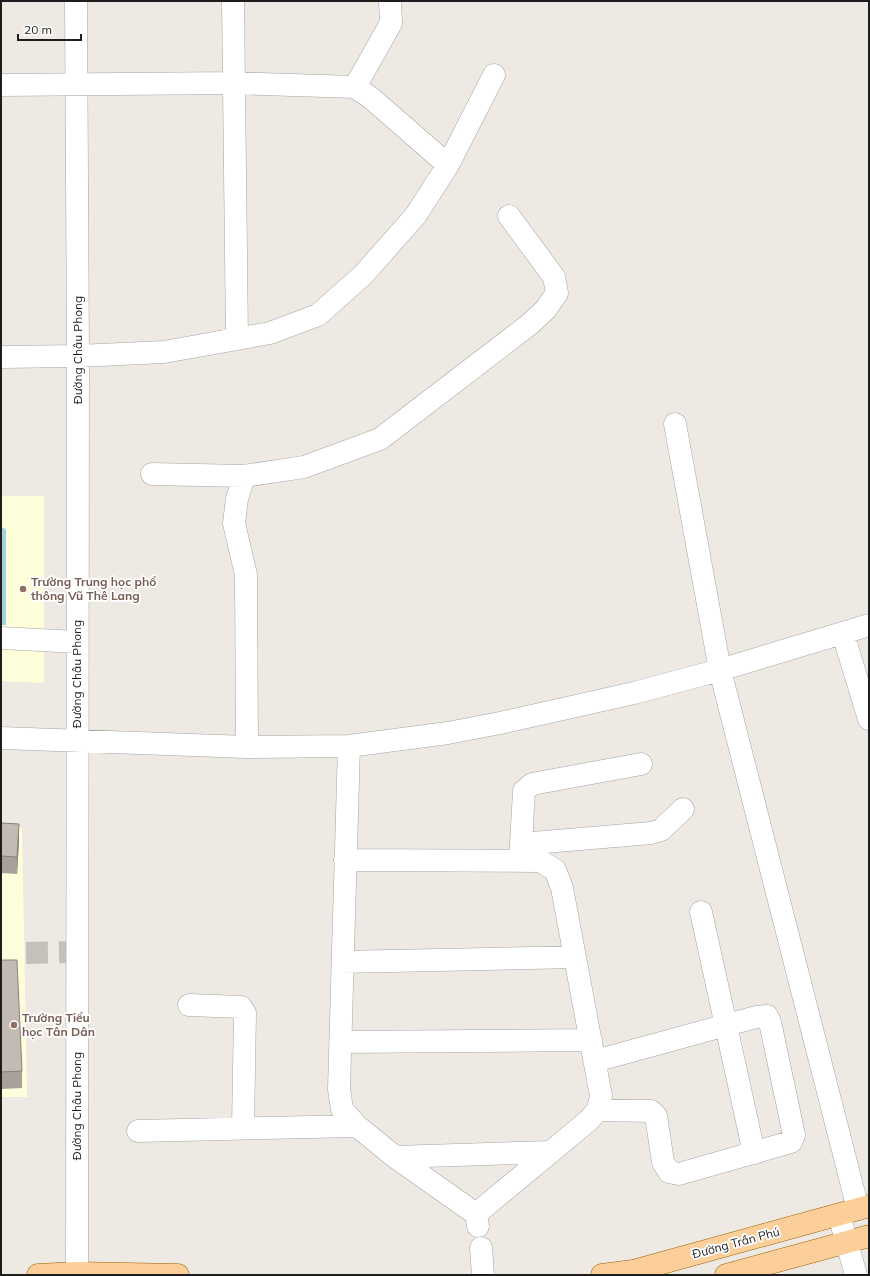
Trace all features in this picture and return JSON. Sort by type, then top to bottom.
[{"type":"main road","name":"Đường Trần Phú","points":[[602,1275],[633,1271],[856,1210]]},
{"type":"main road","points":[[726,1275],[869,1236]]},
{"type":"main road","points":[[38,1275],[178,1275]]},
{"type":"street","name":"Đường Châu Phong","points":[[76,1],[78,356],[77,1274]]},
{"type":"street","points":[[233,1],[237,339]]},
{"type":"street","points":[[355,87],[390,23],[390,1]]},
{"type":"street","points":[[1,357],[78,356],[164,352],[270,333],[318,315],[363,275],[416,215],[448,166],[494,75]]},
{"type":"street","points":[[1,85],[234,83],[355,87],[371,98],[448,166]]},
{"type":"street","points":[[152,474],[244,476],[304,467],[380,439],[530,324],[546,309],[557,293],[554,277],[509,216]]},
{"type":"street","points":[[675,424],[720,670],[856,1210],[847,1243],[856,1275]]},
{"type":"street","points":[[244,476],[237,499],[234,523],[246,575],[247,747]]},
{"type":"street","points":[[1,738],[247,747],[349,746],[448,734],[634,693],[720,670],[869,625]]},
{"type":"street","points":[[843,634],[869,719]]},
{"type":"street","points":[[1,638],[77,642]]},
{"type":"street","points":[[349,746],[339,1089],[342,1109],[357,1126],[477,1220],[588,1121],[598,1110],[601,1096],[562,888],[554,870],[540,861],[520,852]]},
{"type":"street","points":[[520,852],[524,791],[532,784],[641,764]]},
{"type":"street","points":[[346,860],[520,852],[651,833],[660,830],[683,809]]},
{"type":"street","points":[[701,912],[754,1153]]},
{"type":"street","points":[[343,962],[575,957]]},
{"type":"street","points":[[189,1005],[241,1007],[245,1013],[243,1127]]},
{"type":"street","points":[[595,1061],[756,1017],[766,1016],[770,1022],[794,1136],[791,1142],[679,1174],[669,1172],[663,1162],[656,1116],[651,1111],[598,1110]]},
{"type":"street","points":[[340,1042],[591,1040]]},
{"type":"street","points":[[138,1131],[243,1127],[357,1126]]},
{"type":"street","points":[[395,1157],[552,1152]]},
{"type":"street","points":[[481,1248],[483,1275]]},
{"type":"shaded area","name":"Trường Trung học phổ thông Vũ Thê Lang","points":[[1,496],[44,496],[44,683],[1,681]]},
{"type":"shaded area","name":"Trường Tiểu học Tân Dân","points":[[1,827],[22,828],[27,1097],[1,1097]]},
{"type":"water","points":[[1,527],[6,529],[6,625],[1,625]]},
{"type":"building","points":[[1,823],[19,824],[17,857],[1,856]]},
{"type":"building","points":[[1,960],[17,960],[22,1071],[1,1072]]},
{"type":"tunnel","points":[[26,953],[77,952]]},
{"type":"place","name":"Trường Trung học phổ thông Vũ Thê Lang","points":[[23,589]]},
{"type":"place","name":"Trường Tiểu học Tân Dân","points":[[14,1025]]}]
